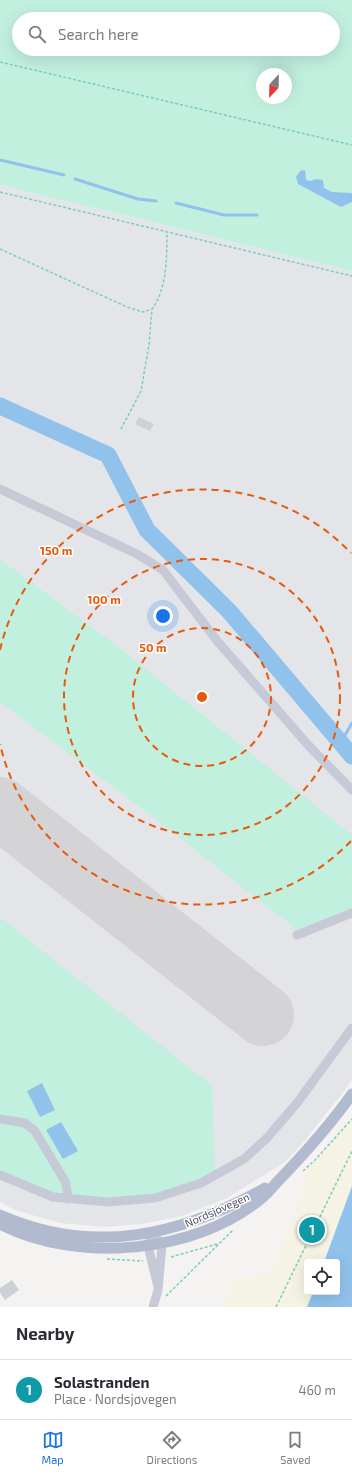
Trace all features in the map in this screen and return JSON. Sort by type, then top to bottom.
[{"type":"main road","name":"Nordsjøvegen","points":[[0,1224],[47,1241],[77,1247],[117,1249],[148,1246],[162,1244],[188,1236],[232,1217],[263,1196],[299,1160],[334,1119],[352,1094]]},
{"type":"main road","name":"Nordsjøvegen","points":[[0,1216],[53,1232],[79,1236],[105,1237],[152,1234],[212,1215],[279,1180]]},
{"type":"street","points":[[0,489],[137,554],[163,570],[218,642],[309,746],[352,790]]},
{"type":"street","points":[[297,935],[352,913]]},
{"type":"street","points":[[0,1176],[53,1198],[108,1202],[155,1198],[201,1183],[244,1159],[266,1139],[297,1103],[352,1028]]},
{"type":"street","points":[[0,1119],[25,1123],[35,1131],[66,1183],[68,1198]]},
{"type":"street","points":[[152,1307],[155,1304],[158,1287],[162,1244],[152,1234],[148,1246],[158,1287]]},
{"type":"path","points":[[0,62],[352,145]]},
{"type":"path","points":[[0,192],[352,276]]},
{"type":"path","points":[[121,429],[141,391],[149,345],[152,309],[158,300],[162,286],[167,250],[167,233]]},
{"type":"path","points":[[0,249],[127,307],[143,312],[152,309]]},
{"type":"path","points":[[276,1307],[352,1151]]},
{"type":"path","points":[[164,1259],[217,1244],[166,1296]]},
{"type":"shaded area","points":[[0,185],[352,271],[352,1079],[302,1144],[285,1162],[227,1198],[182,1216],[142,1224],[105,1227],[60,1223],[15,1210],[0,1202]]},
{"type":"green space","points":[[0,0],[352,0],[352,271],[0,185]]},
{"type":"green space","points":[[0,559],[122,650],[352,835],[352,909],[297,930],[157,820],[0,702]]},
{"type":"green space","points":[[0,917],[212,1086],[215,1171],[201,1179],[147,1196],[125,1198],[77,1197],[52,1193],[0,1172]]},
{"type":"sand","points":[[352,1117],[352,1186],[325,1259],[304,1259],[304,1295],[312,1295],[307,1307],[224,1307],[234,1279],[271,1274],[300,1199],[308,1167]]},
{"type":"water","points":[[305,170],[306,180],[323,180],[324,188],[332,192],[352,193],[352,202],[341,207],[298,184],[296,177],[300,171]]},
{"type":"water","points":[[42,1083],[55,1110],[40,1117],[27,1091]]},
{"type":"water","points":[[61,1122],[78,1151],[63,1159],[46,1130]]},
{"type":"water","points":[[352,1186],[352,1307],[307,1307],[312,1295],[340,1295],[340,1259],[325,1259]]},
{"type":"building","points":[[139,417],[154,424],[150,431],[135,424]]},
{"type":"building","points":[[12,1280],[19,1290],[5,1300],[0,1293],[0,1288]]},
{"type":"waterway","points":[[0,160],[64,175]]},
{"type":"waterway","points":[[75,179],[138,199],[156,201]]},
{"type":"waterway","points":[[176,203],[224,215],[257,215]]},
{"type":"waterway","points":[[0,406],[108,455],[147,530],[229,611],[352,756]]},
{"type":"waterway","points":[[340,744],[352,723]]},
{"type":"runway","points":[[0,808],[263,1015]]},
{"type":"place","name":"Solastranden","points":[[312,1230]]}]
